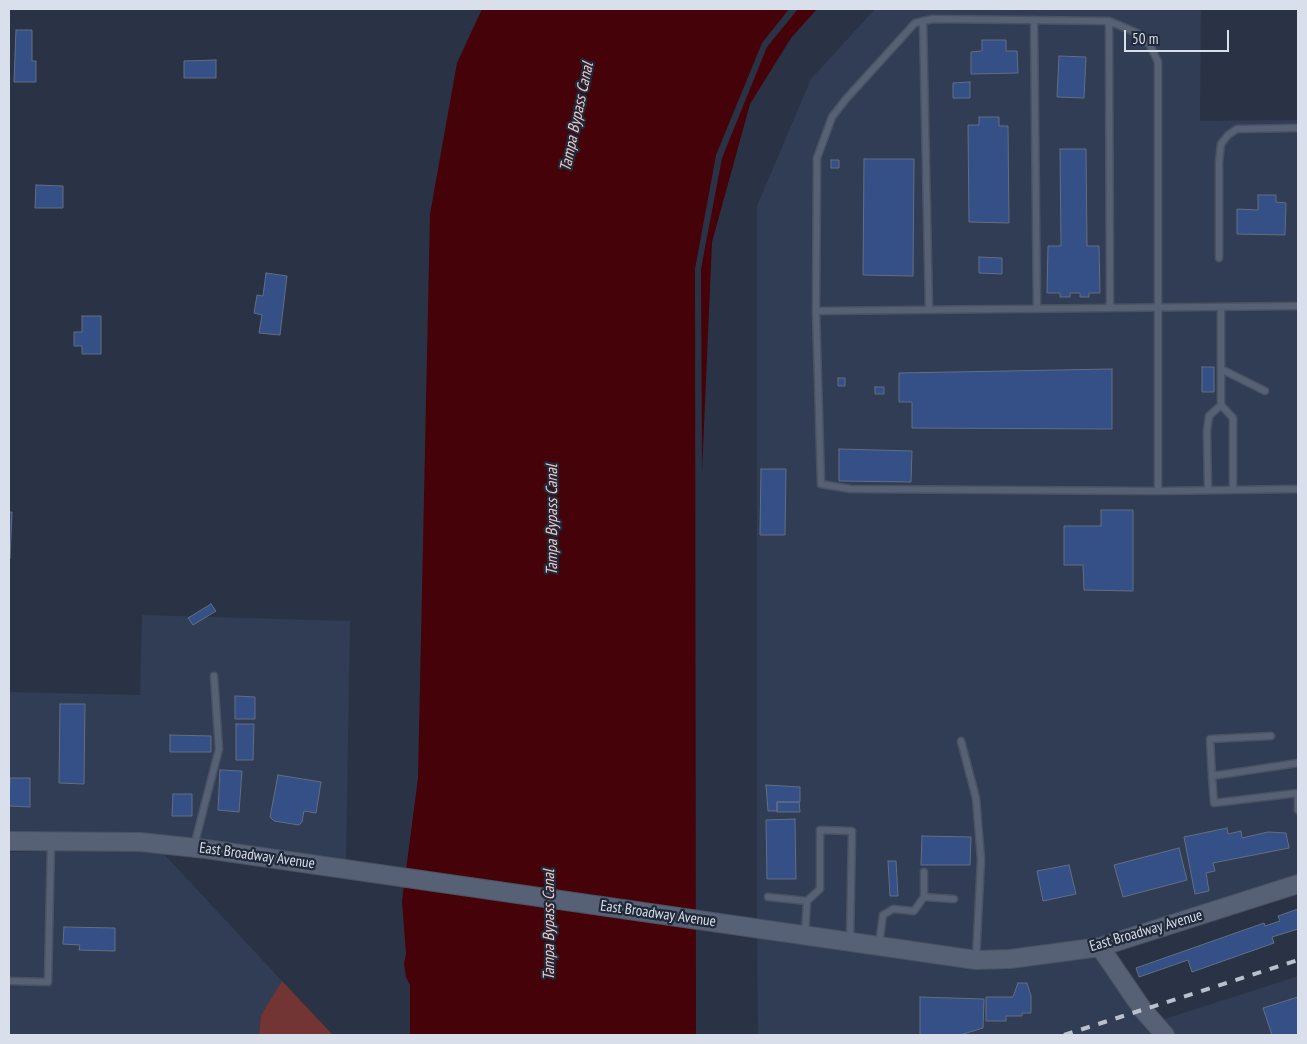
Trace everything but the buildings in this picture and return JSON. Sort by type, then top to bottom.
[{"type":"main road","name":"East Broadway Avenue","points":[[9,841],[140,842],[194,848],[976,960],[1010,959],[1100,947],[1298,884]]},
{"type":"main road","points":[[1100,947],[1143,1010],[1166,1035]]},
{"type":"lane","points":[[1158,491],[1158,62],[1150,45],[1137,33],[1109,21],[933,19],[915,23],[832,117],[817,158],[816,311],[821,484],[850,489],[1158,491],[1298,490]]},
{"type":"lane","points":[[1034,20],[1037,308]]},
{"type":"lane","points":[[924,21],[929,310]]},
{"type":"lane","points":[[1109,21],[1110,308]]},
{"type":"lane","points":[[1219,258],[1219,162],[1221,144],[1237,128],[1298,128]]},
{"type":"lane","points":[[816,311],[1298,306]]},
{"type":"lane","points":[[1220,307],[1221,406],[1233,418],[1233,490]]},
{"type":"lane","points":[[1221,370],[1265,391]]},
{"type":"lane","points":[[1208,490],[1207,431],[1209,416],[1221,406]]},
{"type":"lane","points":[[194,848],[219,749],[214,676]]},
{"type":"lane","points":[[1271,736],[1210,739],[1214,803],[1298,793],[1298,810]]},
{"type":"lane","points":[[961,742],[976,798],[981,859],[976,960]]},
{"type":"lane","points":[[1212,776],[1298,763]]},
{"type":"lane","points":[[805,935],[807,901],[820,889],[820,830],[852,830],[850,941]]},
{"type":"lane","points":[[9,981],[48,982],[51,841]]},
{"type":"lane","points":[[879,945],[883,915],[893,909],[914,912],[924,897],[924,872]]},
{"type":"lane","points":[[768,897],[807,901]]},
{"type":"lane","points":[[924,897],[954,899]]},
{"type":"shaded area","points":[[875,9],[1201,9],[1200,121],[1298,120],[1298,876],[1103,938],[1101,936],[1097,939],[1010,951],[976,952],[757,920],[757,206],[811,79]]},
{"type":"shaded area","points":[[142,615],[350,621],[346,860],[207,841],[9,833],[9,692],[140,695]]},
{"type":"shaded area","points":[[103,850],[163,853],[282,981],[261,1015],[259,1035],[9,1035],[9,852]]},
{"type":"shaded area","points":[[757,936],[955,964],[1098,957],[1155,1035],[758,1035]]},
{"type":"shaded area","points":[[1298,976],[1298,1035],[1176,1035],[1162,1020]]},
{"type":"shaded area","points":[[282,981],[332,1035],[259,1035],[261,1015]]},
{"type":"water","name":"Tampa Bypass Canal","points":[[482,9],[789,9],[762,43],[716,155],[695,269],[696,1035],[410,1035],[410,985],[406,977],[404,964],[406,953],[402,901],[418,778],[430,214],[457,63]]},
{"type":"water","points":[[798,9],[817,9],[791,38],[750,104],[712,242],[702,472],[701,269],[722,158],[767,47]]},
{"type":"railway","points":[[1064,1035],[1298,960]]}]
